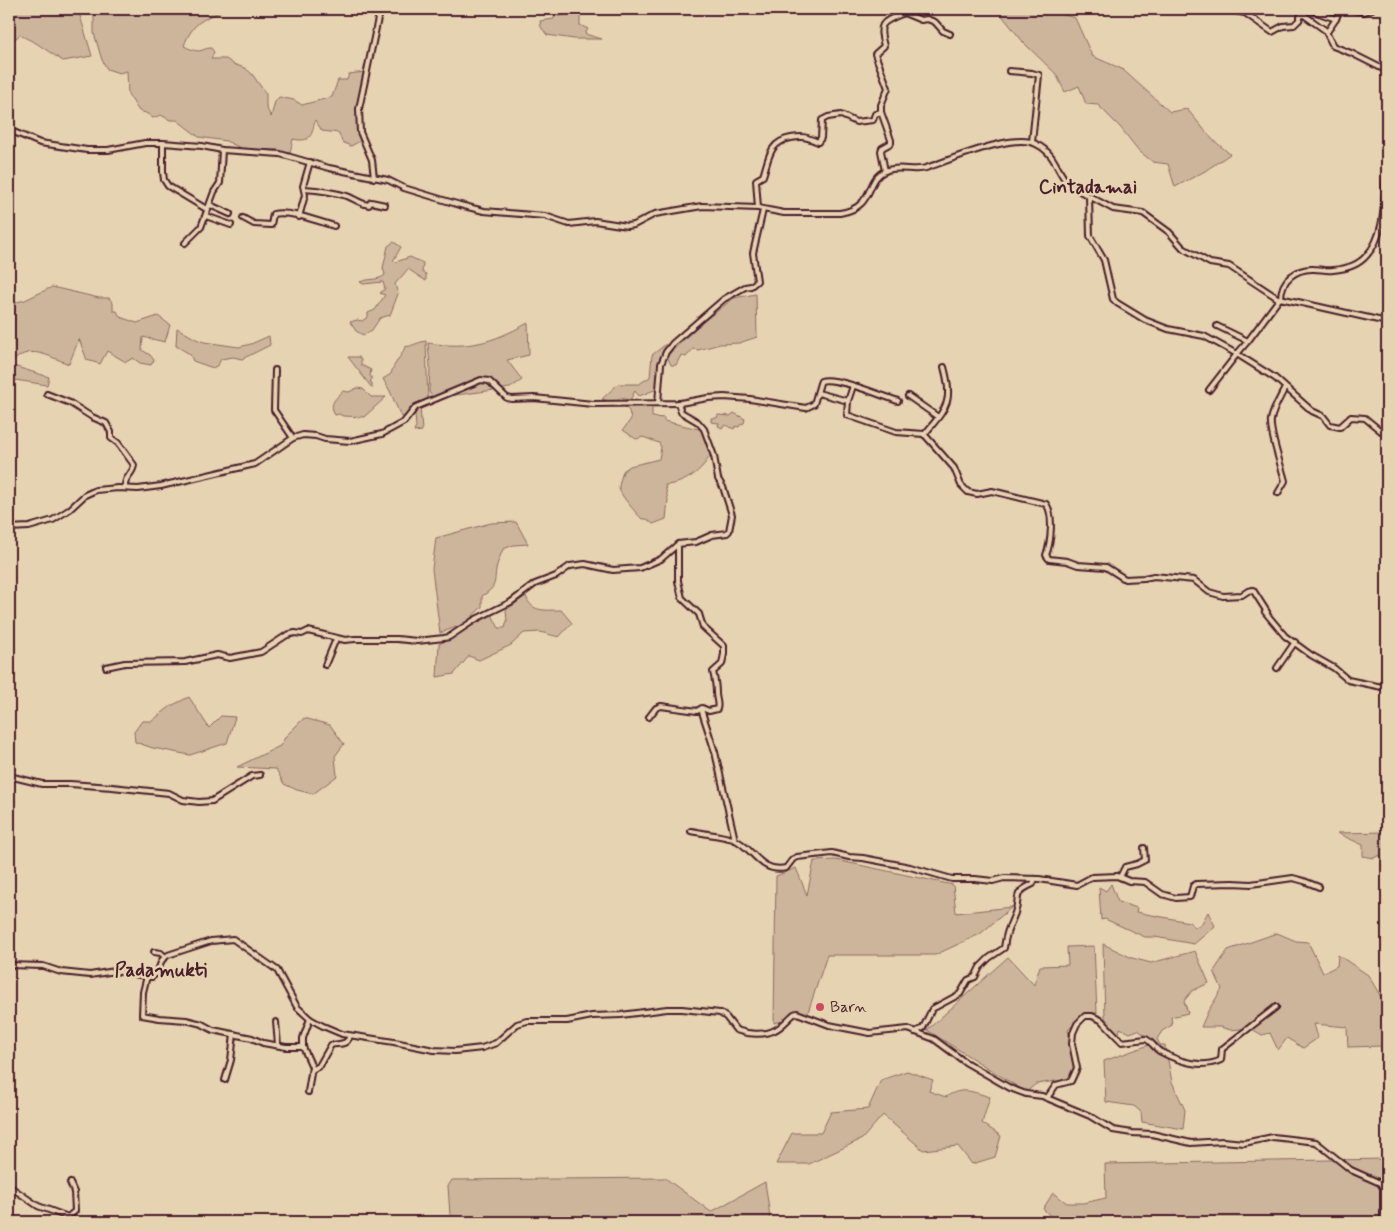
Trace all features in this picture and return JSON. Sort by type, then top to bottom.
[{"type":"street","points":[[374,178],[372,160],[360,132],[360,109],[380,9]]},
{"type":"street","points":[[1223,9],[1245,13],[1271,32],[1283,26],[1293,26],[1303,15],[1324,28],[1331,44],[1335,48],[1351,53],[1387,71]]},
{"type":"street","points":[[1299,20],[1304,9]]},
{"type":"street","points":[[1308,9],[1336,19]]},
{"type":"street","points":[[1327,32],[1340,9]]},
{"type":"street","points":[[1348,9],[1364,12],[1372,9]]},
{"type":"street","points":[[885,171],[882,148],[891,143],[891,140],[881,112],[888,88],[875,54],[884,46],[882,25],[904,13],[921,20],[926,19],[935,22],[950,34]]},
{"type":"street","points":[[1009,71],[1032,72],[1039,75],[1032,142]]},
{"type":"street","points":[[758,208],[756,180],[763,176],[769,155],[776,144],[785,139],[806,136],[818,142],[821,138],[822,120],[828,117],[843,115],[856,122],[860,122],[873,120],[875,114],[881,112]]},
{"type":"street","points":[[9,130],[40,143],[87,150],[108,150],[145,143],[163,143],[280,154],[388,180],[404,188],[484,211],[539,215],[569,224],[595,221],[627,226],[634,225],[655,214],[702,206],[758,208],[784,213],[849,212],[866,199],[875,180],[885,171],[904,168],[919,170],[1020,140],[1032,142],[1044,148],[1056,161],[1068,184],[1113,209],[1143,214],[1168,232],[1179,245],[1196,257],[1210,263],[1229,266],[1280,298],[1387,322]]},
{"type":"street","points":[[163,143],[164,180],[168,186],[208,210]]},
{"type":"street","points":[[185,243],[201,228],[214,192],[220,182],[222,150]]},
{"type":"street","points":[[299,216],[305,195],[303,186],[310,162]]},
{"type":"street","points":[[1208,390],[1224,368],[1248,342],[1280,298],[1287,281],[1294,273],[1314,268],[1340,269],[1362,261],[1369,254],[1379,231],[1387,163]]},
{"type":"street","points":[[304,189],[332,192],[347,196],[362,204],[369,205],[371,202],[375,202],[385,206]]},
{"type":"street","points":[[1089,196],[1090,236],[1104,260],[1113,299],[1117,303],[1145,320],[1168,329],[1204,336],[1237,354],[1275,378],[1312,411],[1322,415],[1332,426],[1340,427],[1351,417],[1362,418],[1387,436]]},
{"type":"street","points":[[210,205],[230,214]]},
{"type":"street","points":[[658,403],[661,364],[666,352],[673,343],[724,299],[745,287],[751,286],[757,281],[756,269],[752,259],[763,210]]},
{"type":"street","points":[[243,218],[252,223],[266,225],[272,224],[272,215],[281,213],[334,226]]},
{"type":"street","points":[[206,216],[231,225]]},
{"type":"street","points":[[1217,326],[1248,342]]},
{"type":"street","points":[[924,435],[945,408],[949,392],[944,367]]},
{"type":"street","points":[[275,370],[274,410],[293,438]]},
{"type":"street","points":[[9,528],[30,527],[53,520],[89,493],[114,488],[138,489],[161,486],[255,464],[293,438],[316,436],[325,439],[350,441],[382,434],[404,422],[416,408],[424,403],[481,380],[489,381],[508,398],[512,399],[534,398],[593,404],[678,403],[724,397],[806,408],[814,404],[820,383],[824,379],[853,386],[898,401]]},
{"type":"street","points":[[853,386],[848,401],[847,415],[896,432],[904,434],[920,433],[924,435],[954,468],[961,485],[968,492],[977,494],[992,491],[1048,505],[1051,521],[1051,540],[1046,555],[1049,559],[1066,561],[1078,566],[1106,567],[1125,579],[1154,576],[1194,580],[1208,592],[1222,596],[1242,595],[1249,590],[1253,590],[1266,612],[1284,635],[1334,668],[1348,680],[1387,688]]},
{"type":"street","points":[[1278,494],[1284,485],[1285,478],[1280,468],[1271,423],[1285,388]]},
{"type":"street","points":[[818,393],[848,401]]},
{"type":"street","points":[[47,394],[70,403],[92,417],[106,423],[110,430],[111,438],[118,443],[134,465],[132,472],[126,478],[125,488]]},
{"type":"street","points":[[908,396],[938,417]]},
{"type":"street","points":[[106,667],[125,664],[185,662],[217,655],[230,658],[261,652],[287,635],[302,634],[308,631],[345,640],[397,639],[417,641],[444,638],[476,619],[511,602],[535,584],[556,576],[570,566],[585,564],[613,570],[640,568],[661,559],[678,544],[696,542],[712,535],[727,534],[732,517],[703,426],[681,412],[678,403]]},
{"type":"street","points":[[649,717],[656,708],[661,706],[697,711],[701,709],[710,711],[717,708],[718,702],[715,694],[716,685],[713,672],[722,664],[723,644],[703,627],[699,614],[682,598],[678,581],[678,544]]},
{"type":"street","points":[[325,665],[336,639]]},
{"type":"street","points":[[1277,668],[1294,642]]},
{"type":"street","points":[[701,709],[715,752],[735,840]]},
{"type":"street","points":[[9,776],[42,784],[112,786],[169,793],[183,800],[198,802],[212,801],[252,776],[260,775]]},
{"type":"street","points":[[691,831],[735,840],[768,867],[776,869],[786,868],[797,857],[832,853],[910,867],[948,879],[993,881],[1004,878],[1035,879],[1077,885],[1092,877],[1120,877],[1129,881],[1145,882],[1159,893],[1176,898],[1190,896],[1196,884],[1251,884],[1293,878],[1319,887]]},
{"type":"street","points":[[1120,877],[1125,867],[1145,860],[1144,848]]},
{"type":"street","points":[[915,1032],[923,1028],[932,1009],[960,994],[968,980],[975,976],[985,961],[1004,948],[1006,933],[1015,912],[1017,897],[1024,888],[1033,884],[1035,879]]},
{"type":"street","points":[[9,965],[43,966],[66,973],[90,974],[115,971],[147,976],[156,975],[165,957],[211,941],[233,939],[277,970],[297,1006],[310,1018],[342,1034],[434,1050],[470,1050],[489,1046],[496,1043],[517,1024],[527,1021],[567,1021],[592,1016],[621,1016],[682,1009],[720,1013],[726,1017],[736,1030],[749,1034],[763,1034],[775,1030],[794,1014],[829,1025],[870,1034],[904,1029],[934,1039],[965,1062],[1010,1088],[1026,1094],[1047,1098],[1090,1116],[1113,1130],[1152,1134],[1195,1144],[1223,1141],[1237,1144],[1273,1136],[1316,1142],[1351,1170],[1376,1180],[1382,1185],[1383,1222]]},
{"type":"street","points":[[154,952],[160,953],[165,957]]},
{"type":"street","points":[[147,976],[143,993],[142,1015],[186,1020],[202,1024],[213,1030],[252,1038],[263,1043],[303,1047]]},
{"type":"street","points":[[1047,1098],[1056,1085],[1072,1080],[1078,1067],[1072,1044],[1074,1029],[1085,1016],[1092,1016],[1101,1020],[1122,1042],[1146,1039],[1172,1058],[1193,1064],[1221,1060],[1222,1049],[1276,1007]]},
{"type":"street","points":[[308,1092],[312,1070],[303,1047],[303,1038],[310,1018]]},
{"type":"street","points":[[276,1022],[278,1045]]},
{"type":"street","points":[[226,1080],[234,1034]]},
{"type":"street","points":[[312,1070],[319,1066],[331,1045],[348,1042],[350,1036]]},
{"type":"street","points":[[9,1186],[36,1205],[68,1217],[75,1210],[74,1192],[70,1183]]},
{"type":"shaded area","points":[[9,9],[78,9],[92,56],[63,61],[20,35],[9,43]]},
{"type":"shaded area","points":[[94,9],[225,9],[206,18],[197,25],[189,35],[184,46],[197,51],[211,48],[214,52],[211,59],[226,59],[233,64],[245,68],[252,74],[266,94],[266,107],[271,117],[275,102],[279,97],[294,100],[302,105],[332,97],[338,80],[347,80],[349,74],[364,72],[357,118],[360,141],[351,146],[342,142],[339,133],[322,131],[315,120],[310,137],[304,140],[293,139],[290,153],[278,150],[245,150],[226,141],[199,137],[177,120],[170,120],[161,115],[153,118],[139,111],[128,94],[127,71],[119,73],[107,69],[102,60],[94,33]]},
{"type":"shaded area","points":[[992,9],[1057,9],[1057,13],[1075,18],[1092,56],[1122,69],[1170,112],[1187,109],[1212,139],[1230,154],[1205,171],[1175,187],[1168,164],[1153,162],[1139,151],[1120,127],[1098,105],[1086,104],[1079,86],[1065,92],[1056,74],[1024,43],[1000,13]]},
{"type":"shaded area","points":[[555,11],[558,16],[580,13],[580,25],[588,29],[585,34],[602,39],[574,39],[547,35],[541,27],[540,21],[554,19]]},
{"type":"shaded area","points":[[394,242],[401,247],[393,261],[396,262],[410,257],[423,263],[422,272],[426,274],[426,281],[408,269],[395,284],[398,294],[390,315],[380,318],[372,330],[363,335],[356,331],[350,322],[362,321],[368,317],[368,313],[375,310],[385,295],[380,293],[385,289],[383,282],[363,284],[360,282],[385,275],[383,268],[388,246]]},
{"type":"shaded area","points":[[52,287],[99,298],[109,298],[113,303],[113,311],[117,311],[120,317],[137,323],[158,316],[170,325],[165,342],[143,337],[142,350],[154,360],[151,365],[140,363],[133,358],[126,362],[107,351],[100,364],[87,360],[79,339],[69,364],[31,352],[17,358],[10,365],[49,377],[47,385],[9,379],[9,304],[25,300]]},
{"type":"shaded area","points":[[756,294],[757,337],[739,343],[720,344],[698,350],[693,349],[686,357],[681,355],[676,365],[671,365],[667,356],[699,325],[734,298]]},
{"type":"shaded area","points":[[528,323],[529,355],[507,360],[522,380],[510,388],[433,398],[429,392],[430,366],[428,343],[468,345],[480,343]]},
{"type":"shaded area","points":[[177,328],[204,342],[239,347],[269,336],[270,345],[242,359],[233,357],[221,359],[218,365],[213,368],[193,361],[190,354],[176,346]]},
{"type":"shaded area","points":[[426,341],[428,405],[420,407],[422,431],[414,432],[416,427],[415,414],[401,417],[383,379],[391,374],[405,347]]},
{"type":"shaded area","points":[[666,344],[661,380],[657,389],[639,396],[635,391],[630,400],[620,398],[616,403],[602,399],[618,384],[639,384],[650,377],[652,355]]},
{"type":"shaded area","points":[[348,357],[359,357],[361,365],[371,370],[370,375],[372,379],[370,382],[372,383],[372,388]]},
{"type":"shaded area","points":[[357,388],[363,389],[371,397],[386,397],[364,417],[335,415],[332,408],[335,400],[343,391],[349,392]]},
{"type":"shaded area","points":[[652,404],[652,417],[664,418],[664,421],[703,430],[711,454],[703,466],[692,476],[679,482],[665,485],[668,500],[666,519],[653,524],[647,519],[642,519],[625,499],[619,488],[623,471],[630,466],[659,459],[661,447],[659,443],[643,437],[636,439],[623,430],[631,419],[629,411],[623,405]]},
{"type":"shaded area","points":[[734,413],[745,419],[744,423],[739,427],[736,426],[734,429],[726,425],[722,428],[718,426],[719,423],[711,422],[711,418],[717,418],[718,415],[730,416]]},
{"type":"shaded area","points":[[516,522],[528,544],[514,545],[503,549],[497,565],[493,586],[482,596],[482,607],[464,624],[440,633],[432,569],[436,538],[491,523]]},
{"type":"shaded area","points":[[526,596],[535,608],[561,610],[572,623],[559,637],[540,632],[524,633],[511,645],[479,660],[469,656],[454,674],[437,677],[439,644],[492,615],[499,628],[505,628],[507,621],[506,610]]},
{"type":"shaded area","points":[[189,697],[209,728],[221,716],[235,717],[227,743],[190,755],[153,748],[135,742],[134,732],[142,721],[152,721],[171,706]]},
{"type":"shaded area","points":[[304,718],[330,725],[344,744],[335,756],[337,776],[313,794],[284,784],[276,769],[237,767],[280,746],[286,736]]},
{"type":"shaded area","points":[[1387,832],[1387,867],[1380,855],[1374,858],[1363,856],[1363,845],[1337,833]]},
{"type":"shaded area","points":[[836,860],[953,885],[956,913],[1012,907],[980,934],[935,955],[827,955],[807,1015],[774,1023],[776,876],[796,868],[807,895],[814,861]]},
{"type":"shaded area","points":[[1111,884],[1118,902],[1137,908],[1136,912],[1189,922],[1195,927],[1201,925],[1208,912],[1215,926],[1194,944],[1145,937],[1105,919],[1101,920],[1099,887],[1106,891]]},
{"type":"shaded area","points":[[1277,933],[1296,941],[1308,942],[1323,973],[1337,966],[1338,955],[1368,975],[1384,1002],[1387,995],[1387,1053],[1383,1046],[1348,1047],[1347,1027],[1314,1024],[1318,1038],[1303,1048],[1287,1038],[1278,1050],[1270,1033],[1262,1035],[1250,1028],[1231,1030],[1220,1027],[1201,1027],[1208,1011],[1222,989],[1214,971],[1228,950]]},
{"type":"shaded area","points":[[1103,944],[1132,958],[1151,963],[1195,951],[1209,983],[1192,991],[1184,1001],[1188,1013],[1171,1017],[1172,1025],[1162,1031],[1157,1039],[1160,1045],[1165,1045],[1172,1082],[1185,1110],[1183,1129],[1142,1122],[1141,1112],[1134,1106],[1106,1102],[1104,1061],[1149,1045],[1158,1045],[1138,1030],[1130,1033],[1120,1028],[1119,1034],[1105,1018]]},
{"type":"shaded area","points":[[1094,946],[1097,1013],[1085,1014],[1068,1030],[1075,1067],[1069,1079],[1036,1084],[1026,1092],[927,1030],[1008,957],[1034,985],[1040,966],[1068,965],[1067,947]]},
{"type":"shaded area","points":[[907,1071],[933,1080],[929,1091],[946,1097],[962,1091],[990,1097],[982,1123],[1001,1136],[995,1157],[972,1164],[958,1146],[923,1150],[883,1115],[862,1139],[809,1164],[776,1164],[792,1133],[821,1133],[831,1112],[868,1109],[881,1080]]},
{"type":"shaded area","points":[[1387,1159],[1387,1222],[1053,1222],[1054,1219],[1043,1209],[1053,1193],[1067,1203],[1083,1203],[1106,1198],[1105,1164]]},
{"type":"shaded area","points":[[665,1178],[711,1212],[765,1182],[770,1222],[463,1222],[450,1215],[448,1186],[452,1180]]},
{"type":"place","name":"Barn","points":[[820,1007]]},
{"type":"district","name":"Cintadamai","points":[[1088,187]]},
{"type":"district","name":"Padamukti","points":[[161,970]]}]
